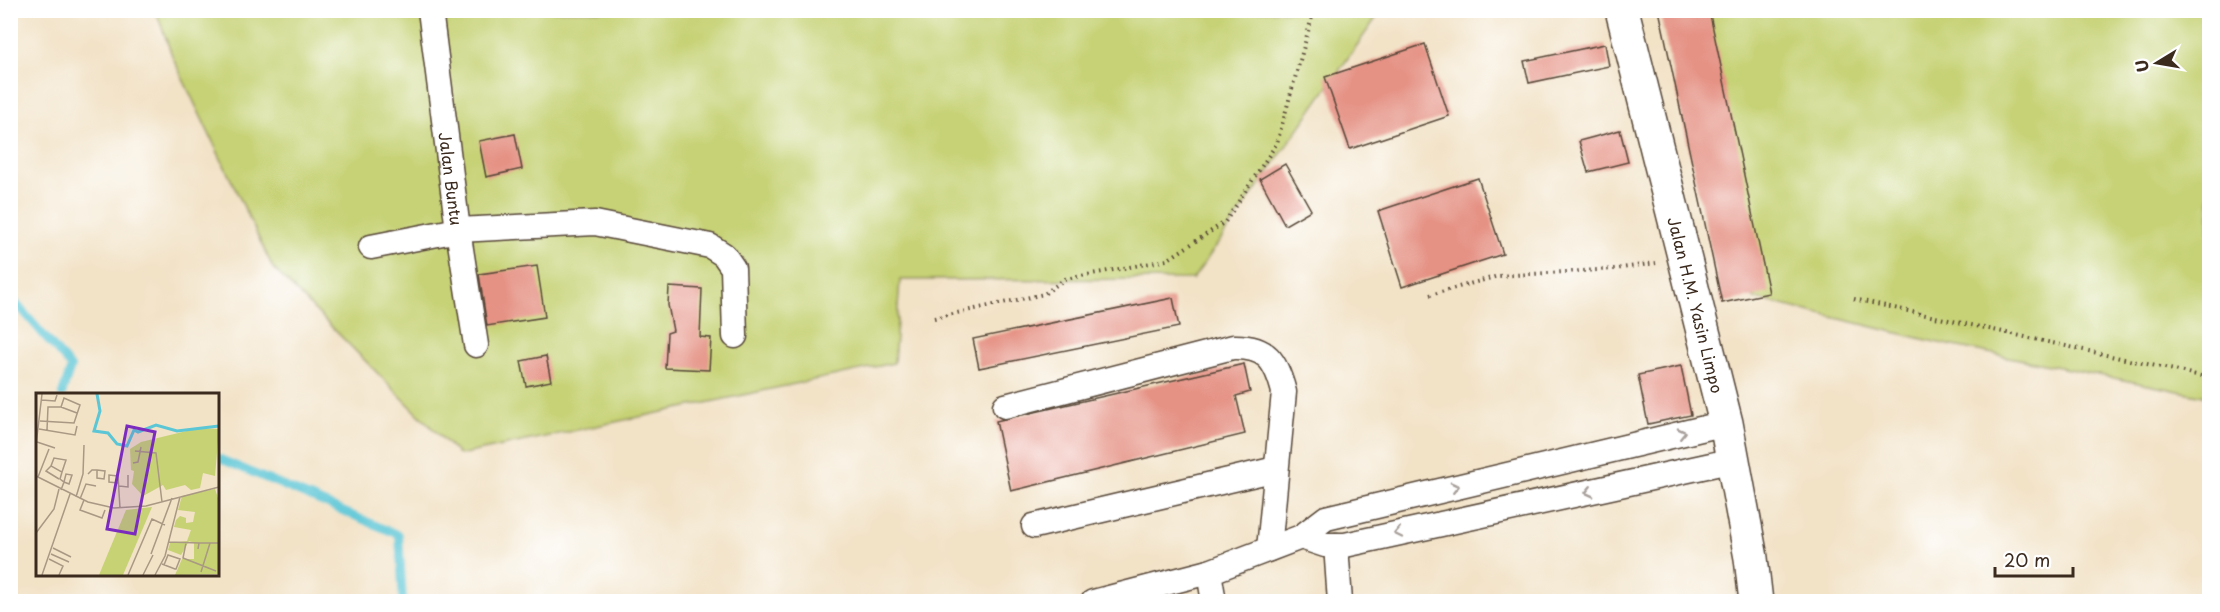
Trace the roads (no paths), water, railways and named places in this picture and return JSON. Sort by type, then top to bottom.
[{"type":"main road","name":"Jalan H.M. Yasin Limpo","points":[[1622,10],[1726,423],[1751,558],[1756,602]]},
{"type":"street","name":"Jalan Buntu","points":[[430,10],[458,230],[476,345]]},
{"type":"street","points":[[370,247],[458,230],[595,223],[710,246],[724,255],[733,268],[735,336]]},
{"type":"street","points":[[1005,406],[1233,347],[1247,347],[1263,351],[1272,362],[1284,392],[1269,549]]},
{"type":"street","points":[[1094,602],[1209,572],[1301,537],[1326,518],[1726,423]]},
{"type":"street","points":[[1301,537],[1325,545],[1336,545],[1734,460]]},
{"type":"street","points":[[1034,526],[1276,469]]},
{"type":"street","points":[[1336,545],[1340,602]]},
{"type":"street","points":[[1209,572],[1214,602]]},
{"type":"waterway","points":[[10,296],[71,367],[62,393]]},
{"type":"waterway","points":[[219,458],[399,535],[403,602]]}]
